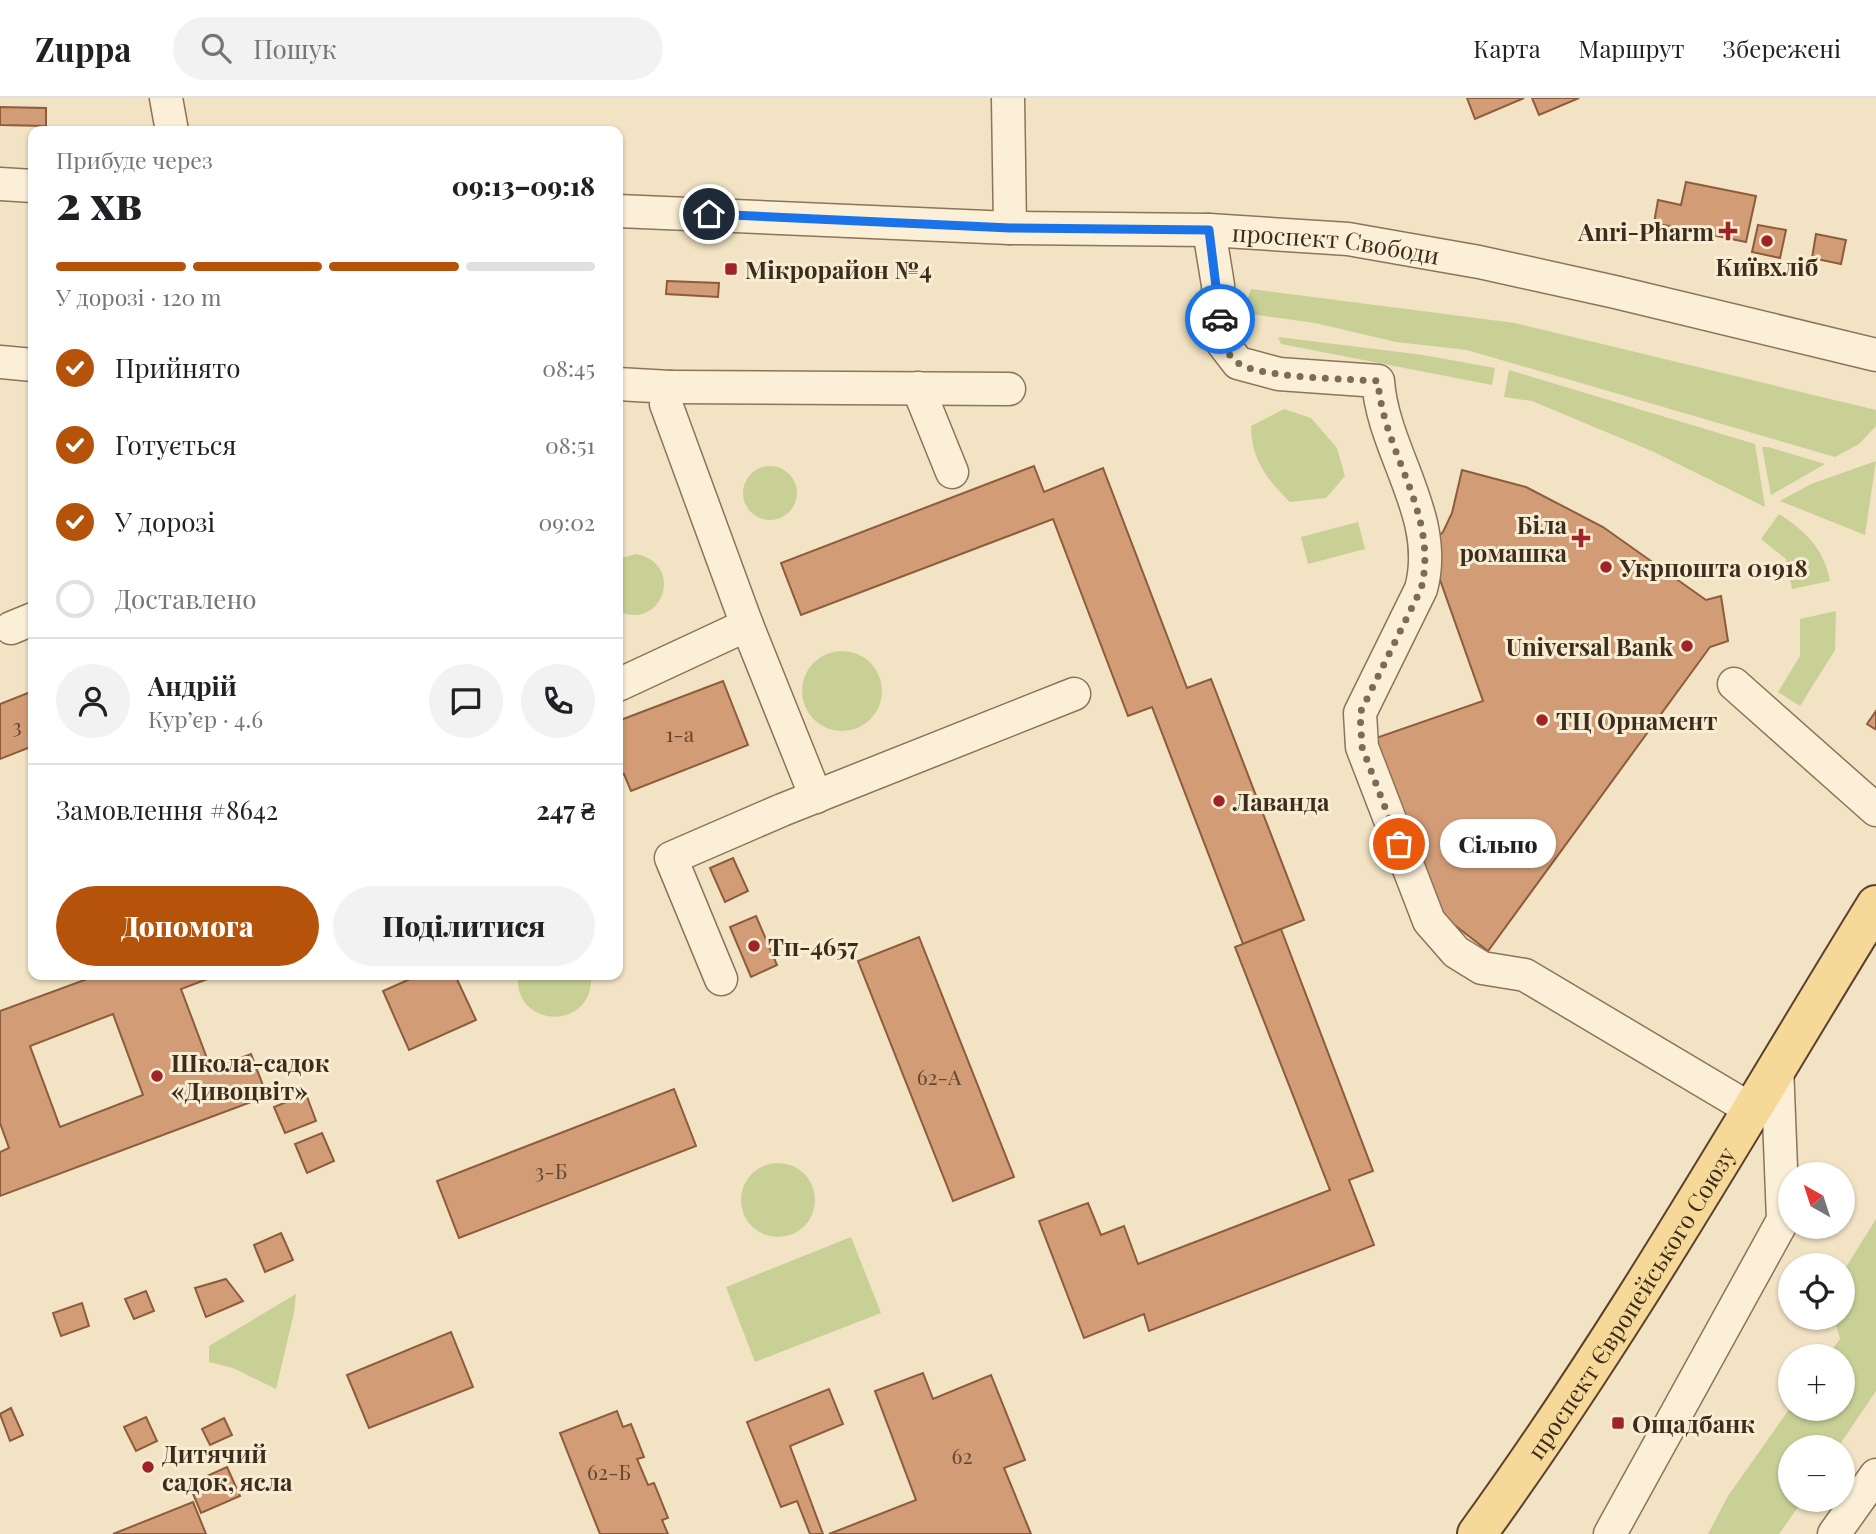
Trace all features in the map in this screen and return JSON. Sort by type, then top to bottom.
[{"type":"main road","name":"проспект Європейського Союзу","points":[[1477,1534],[1526,1467],[1626,1314],[1876,905]]},
{"type":"street","points":[[166,98],[171,126]]},
{"type":"street","points":[[1008,98],[1010,228]]},
{"type":"street","points":[[0,184],[28,186]]},
{"type":"street","name":"проспект Свободи","points":[[623,211],[1010,228],[1209,230],[1348,239],[1479,262],[1876,355]]},
{"type":"street","points":[[1209,230],[1218,285],[1221,341],[1238,363],[1279,374],[1378,381],[1380,403],[1422,524],[1426,570],[1421,589],[1364,703],[1360,730],[1362,747],[1429,921],[1456,952],[1482,968],[1525,975],[1752,1110]]},
{"type":"street","points":[[0,362],[28,365]]},
{"type":"street","points":[[623,384],[670,387],[1009,388]]},
{"type":"street","points":[[670,387],[666,404],[747,625],[816,797]]},
{"type":"street","points":[[918,388],[952,472]]},
{"type":"street","points":[[623,683],[747,625]]},
{"type":"street","points":[[1734,684],[1876,810]]},
{"type":"street","points":[[721,979],[671,858],[1074,694]]},
{"type":"street","points":[[1610,1534],[1783,1220],[1777,1065]]},
{"type":"street","points":[[1834,1534],[1876,1475]]},
{"type":"green space","points":[[1251,289],[1515,323],[1876,410],[1876,426],[1859,444],[1835,457],[1467,350],[1396,342],[1315,323],[1243,313]]},
{"type":"green space","points":[[1278,337],[1423,355],[1495,368],[1492,385],[1281,344]]},
{"type":"green space","points":[[1509,370],[1755,444],[1765,507],[1654,452],[1532,401],[1504,397]]},
{"type":"green space","points":[[1284,409],[1311,418],[1337,448],[1345,476],[1326,498],[1290,502],[1274,485],[1257,459],[1251,426]]},
{"type":"green space","points":[[1762,447],[1768,447],[1825,464],[1771,495]]},
{"type":"green space","points":[[1876,461],[1865,535],[1780,501],[1811,484]]},
{"type":"green space","points":[[770,466],[789,474],[797,493],[789,512],[770,520],[751,512],[743,493],[751,474]]},
{"type":"green space","points":[[1779,514],[1798,527],[1812,542],[1823,559],[1830,581],[1792,589],[1786,559],[1761,539]]},
{"type":"green space","points":[[1358,522],[1365,549],[1308,564],[1301,537]]},
{"type":"green space","points":[[636,554],[651,560],[660,570],[664,582],[662,594],[656,605],[646,612],[633,615],[623,612],[623,558]]},
{"type":"green space","points":[[1836,611],[1835,650],[1800,706],[1778,692],[1800,656],[1800,619]]},
{"type":"green space","points":[[842,651],[857,654],[870,663],[879,676],[882,691],[879,706],[870,719],[857,728],[842,731],[827,728],[814,719],[805,706],[802,691],[805,676],[814,663],[827,654]]},
{"type":"green space","points":[[519,980],[590,980],[589,993],[581,1006],[568,1014],[554,1017],[540,1014],[528,1006],[520,993]]},
{"type":"green space","points":[[778,1163],[799,1169],[809,1179],[815,1200],[809,1221],[799,1231],[778,1237],[757,1231],[747,1221],[741,1200],[747,1179],[757,1169]]},
{"type":"green space","points":[[1876,1219],[1876,1391],[1846,1435],[1778,1435],[1778,1512],[1795,1512],[1779,1534],[1708,1534],[1728,1496],[1781,1421],[1855,1421],[1855,1344],[1836,1344],[1840,1339],[1837,1330],[1855,1330],[1855,1253]]},
{"type":"green space","points":[[851,1237],[881,1313],[755,1362],[726,1287]]},
{"type":"green space","points":[[296,1294],[276,1389],[233,1368],[209,1362],[209,1346]]},
{"type":"building","points":[[1467,98],[1524,98],[1475,119]]},
{"type":"building","points":[[1532,98],[1579,98],[1539,115]]},
{"type":"building","points":[[0,107],[46,108],[46,126],[0,125]]},
{"type":"building","points":[[1686,182],[1756,196],[1746,242],[1654,223],[1658,200],[1681,205]]},
{"type":"building","points":[[1758,225],[1786,230],[1780,258],[1752,252]]},
{"type":"building","points":[[1816,234],[1846,240],[1841,264],[1812,258]]},
{"type":"building","points":[[667,281],[719,283],[718,297],[666,294]]},
{"type":"building","points":[[1034,466],[1044,492],[1103,468],[1187,688],[1211,679],[1304,920],[1243,944],[1152,707],[1128,716],[1053,519],[801,615],[781,563]]},
{"type":"building","name":"ТЦ Орнамент","points":[[1462,470],[1526,487],[1603,527],[1706,600],[1721,596],[1728,641],[1710,647],[1488,951],[1439,913],[1373,739],[1483,701],[1428,546],[1443,532],[1452,513]]},
{"type":"building","points":[[723,681],[748,745],[631,791],[623,774],[623,719]]},
{"type":"building","points":[[28,693],[28,748],[0,759],[0,704]]},
{"type":"building","points":[[1876,711],[1876,727],[1875,729],[1867,724]]},
{"type":"building","points":[[733,858],[748,891],[725,902],[710,868]]},
{"type":"building","name":"Тп-4657","points":[[756,916],[777,965],[751,977],[730,927]]},
{"type":"building","points":[[1281,929],[1373,1171],[1349,1180],[1374,1245],[1149,1331],[1144,1314],[1084,1338],[1039,1221],[1088,1203],[1101,1235],[1124,1226],[1138,1264],[1330,1190],[1235,947]]},
{"type":"building","points":[[919,937],[1014,1177],[953,1201],[858,961]]},
{"type":"building","points":[[84,980],[205,980],[181,989],[211,1069],[251,1054],[267,1096],[0,1196],[0,1152],[9,1148],[0,1123],[0,1011]],"holes":[[[113,1014],[143,1095],[60,1127],[30,1046]]]},
{"type":"building","points":[[408,980],[457,980],[476,1020],[409,1050],[383,991]]},
{"type":"building","points":[[674,1089],[696,1146],[459,1238],[437,1181]]},
{"type":"building","points":[[306,1094],[316,1121],[285,1133],[274,1107]]},
{"type":"building","points":[[322,1133],[334,1161],[307,1173],[295,1144]]},
{"type":"building","points":[[281,1233],[293,1260],[265,1272],[254,1245]]},
{"type":"building","points":[[226,1279],[243,1301],[206,1317],[195,1288]]},
{"type":"building","points":[[146,1291],[154,1311],[134,1319],[125,1299]]},
{"type":"building","points":[[82,1303],[89,1326],[61,1336],[53,1313]]},
{"type":"building","points":[[451,1332],[473,1387],[369,1428],[347,1375]]},
{"type":"building","points":[[923,1373],[933,1399],[991,1375],[1025,1460],[1004,1468],[1031,1534],[829,1534],[916,1500],[875,1391]]},
{"type":"building","points":[[829,1389],[843,1424],[790,1446],[823,1534],[810,1534],[797,1501],[781,1507],[747,1422]]},
{"type":"building","points":[[11,1408],[23,1435],[10,1441],[0,1414]]},
{"type":"building","points":[[617,1411],[623,1427],[631,1424],[644,1457],[637,1459],[648,1485],[654,1483],[668,1518],[662,1520],[668,1534],[600,1534],[560,1433]]},
{"type":"building","points":[[146,1417],[157,1441],[136,1451],[124,1427]]},
{"type":"building","points":[[224,1418],[232,1435],[210,1445],[202,1429]]},
{"type":"building","points":[[227,1467],[240,1496],[201,1513],[189,1484]]},
{"type":"building","points":[[193,1502],[206,1534],[113,1534]]},
{"type":"way so far","points":[[1220,319],[1221,341],[1238,363],[1279,374],[1378,381],[1380,403],[1422,524],[1426,570],[1421,589],[1360,713],[1362,747],[1399,844]]},
{"type":"place","name":"Anri-Pharm","points":[[1728,231]]},
{"type":"place","name":"Київхліб","points":[[1767,241]]},
{"type":"place","name":"Мікрорайон №4","points":[[731,269]]},
{"type":"place","name":"Біла ромашка","points":[[1581,538]]},
{"type":"place","name":"Укрпошта 01918","points":[[1606,567]]},
{"type":"place","name":"Universal Bank","points":[[1687,646]]},
{"type":"place","name":"ТЦ Орнамент","points":[[1542,720]]},
{"type":"place","name":"Лаванда","points":[[1219,801]]},
{"type":"place","name":"Сільпо","points":[[1399,844]]},
{"type":"place","name":"Тп-4657","points":[[754,946]]},
{"type":"place","name":"Школа-садок «Дивоцвіт»","points":[[157,1076]]},
{"type":"place","name":"Ощадбанк","points":[[1618,1423]]},
{"type":"place","name":"Дитячий садок, ясла","points":[[148,1467]]},
{"type":"route","points":[[709,214],[1010,228],[1209,230],[1218,285],[1220,319]]}]
